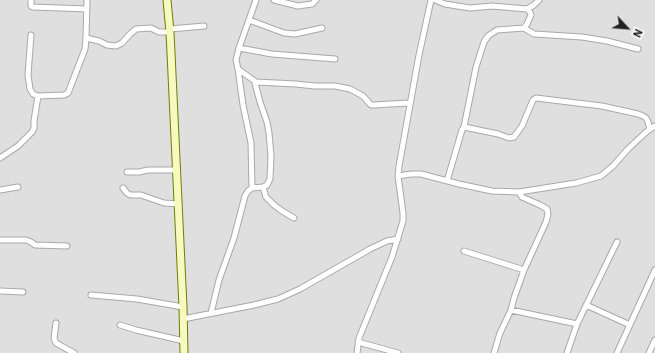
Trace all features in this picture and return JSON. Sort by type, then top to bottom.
[{"type":"main road","points":[[167,0],[179,204],[184,353]]},
{"type":"street","points":[[31,0],[31,6],[33,7],[87,9]]},
{"type":"street","points":[[31,35],[28,74],[30,89],[33,94],[38,96],[64,95],[68,93],[85,49],[87,0]]},
{"type":"street","points":[[252,188],[251,143],[236,60],[256,0]]},
{"type":"street","points":[[274,0],[304,6],[312,4],[316,0]]},
{"type":"street","points":[[357,353],[358,342],[392,257],[403,220],[398,176],[399,166],[431,0]]},
{"type":"street","points":[[435,0],[445,4],[470,8],[492,6],[526,9],[534,5],[539,0]]},
{"type":"street","points":[[524,28],[531,15],[526,9]]},
{"type":"street","points":[[249,20],[284,33],[295,34],[322,28]]},
{"type":"street","points":[[86,38],[107,45],[116,46],[122,43],[136,29],[151,28],[159,32],[204,26]]},
{"type":"street","points":[[447,180],[464,126],[476,67],[484,42],[488,36],[497,30],[524,28],[534,34],[607,41],[638,49]]},
{"type":"street","points":[[239,48],[272,54],[335,60]]},
{"type":"street","points":[[238,69],[256,82],[334,86],[350,89],[363,96],[371,105],[410,103]]},
{"type":"street","points":[[211,313],[219,280],[234,238],[245,196],[252,188],[267,185],[270,179],[270,142],[267,122],[255,85],[256,82]]},
{"type":"street","points":[[0,158],[18,146],[32,132],[34,128],[38,96]]},
{"type":"street","points":[[398,176],[421,174],[492,191],[519,192],[576,183],[601,176],[652,127],[646,118],[638,114],[602,106],[536,98],[533,100],[522,126],[514,137],[509,138],[464,126]]},
{"type":"street","points":[[127,172],[177,170]]},
{"type":"street","points":[[0,190],[18,187]]},
{"type":"street","points":[[262,187],[266,197],[282,211],[294,218]]},
{"type":"street","points":[[123,188],[130,195],[141,195],[164,204],[179,204]]},
{"type":"street","points":[[494,353],[500,333],[511,310],[524,270],[546,222],[548,214],[546,209],[522,197],[519,192]]},
{"type":"street","points":[[0,240],[26,240],[35,245],[67,246]]},
{"type":"street","points":[[183,319],[278,299],[300,289],[370,249],[387,242],[398,240]]},
{"type":"street","points":[[567,353],[577,324],[617,242]]},
{"type":"street","points":[[464,251],[524,270]]},
{"type":"street","points":[[618,353],[655,270]]},
{"type":"street","points":[[0,291],[23,292]]},
{"type":"street","points":[[91,295],[137,299],[183,308]]},
{"type":"street","points":[[586,305],[630,325]]},
{"type":"street","points":[[511,310],[577,324]]},
{"type":"street","points":[[56,323],[54,338],[56,343],[74,353]]},
{"type":"street","points":[[120,325],[184,341]]},
{"type":"street","points":[[649,353],[655,340]]},
{"type":"street","points":[[358,342],[398,353]]},
{"type":"shaded area","points":[[0,0],[655,0],[655,353],[0,353]]}]
